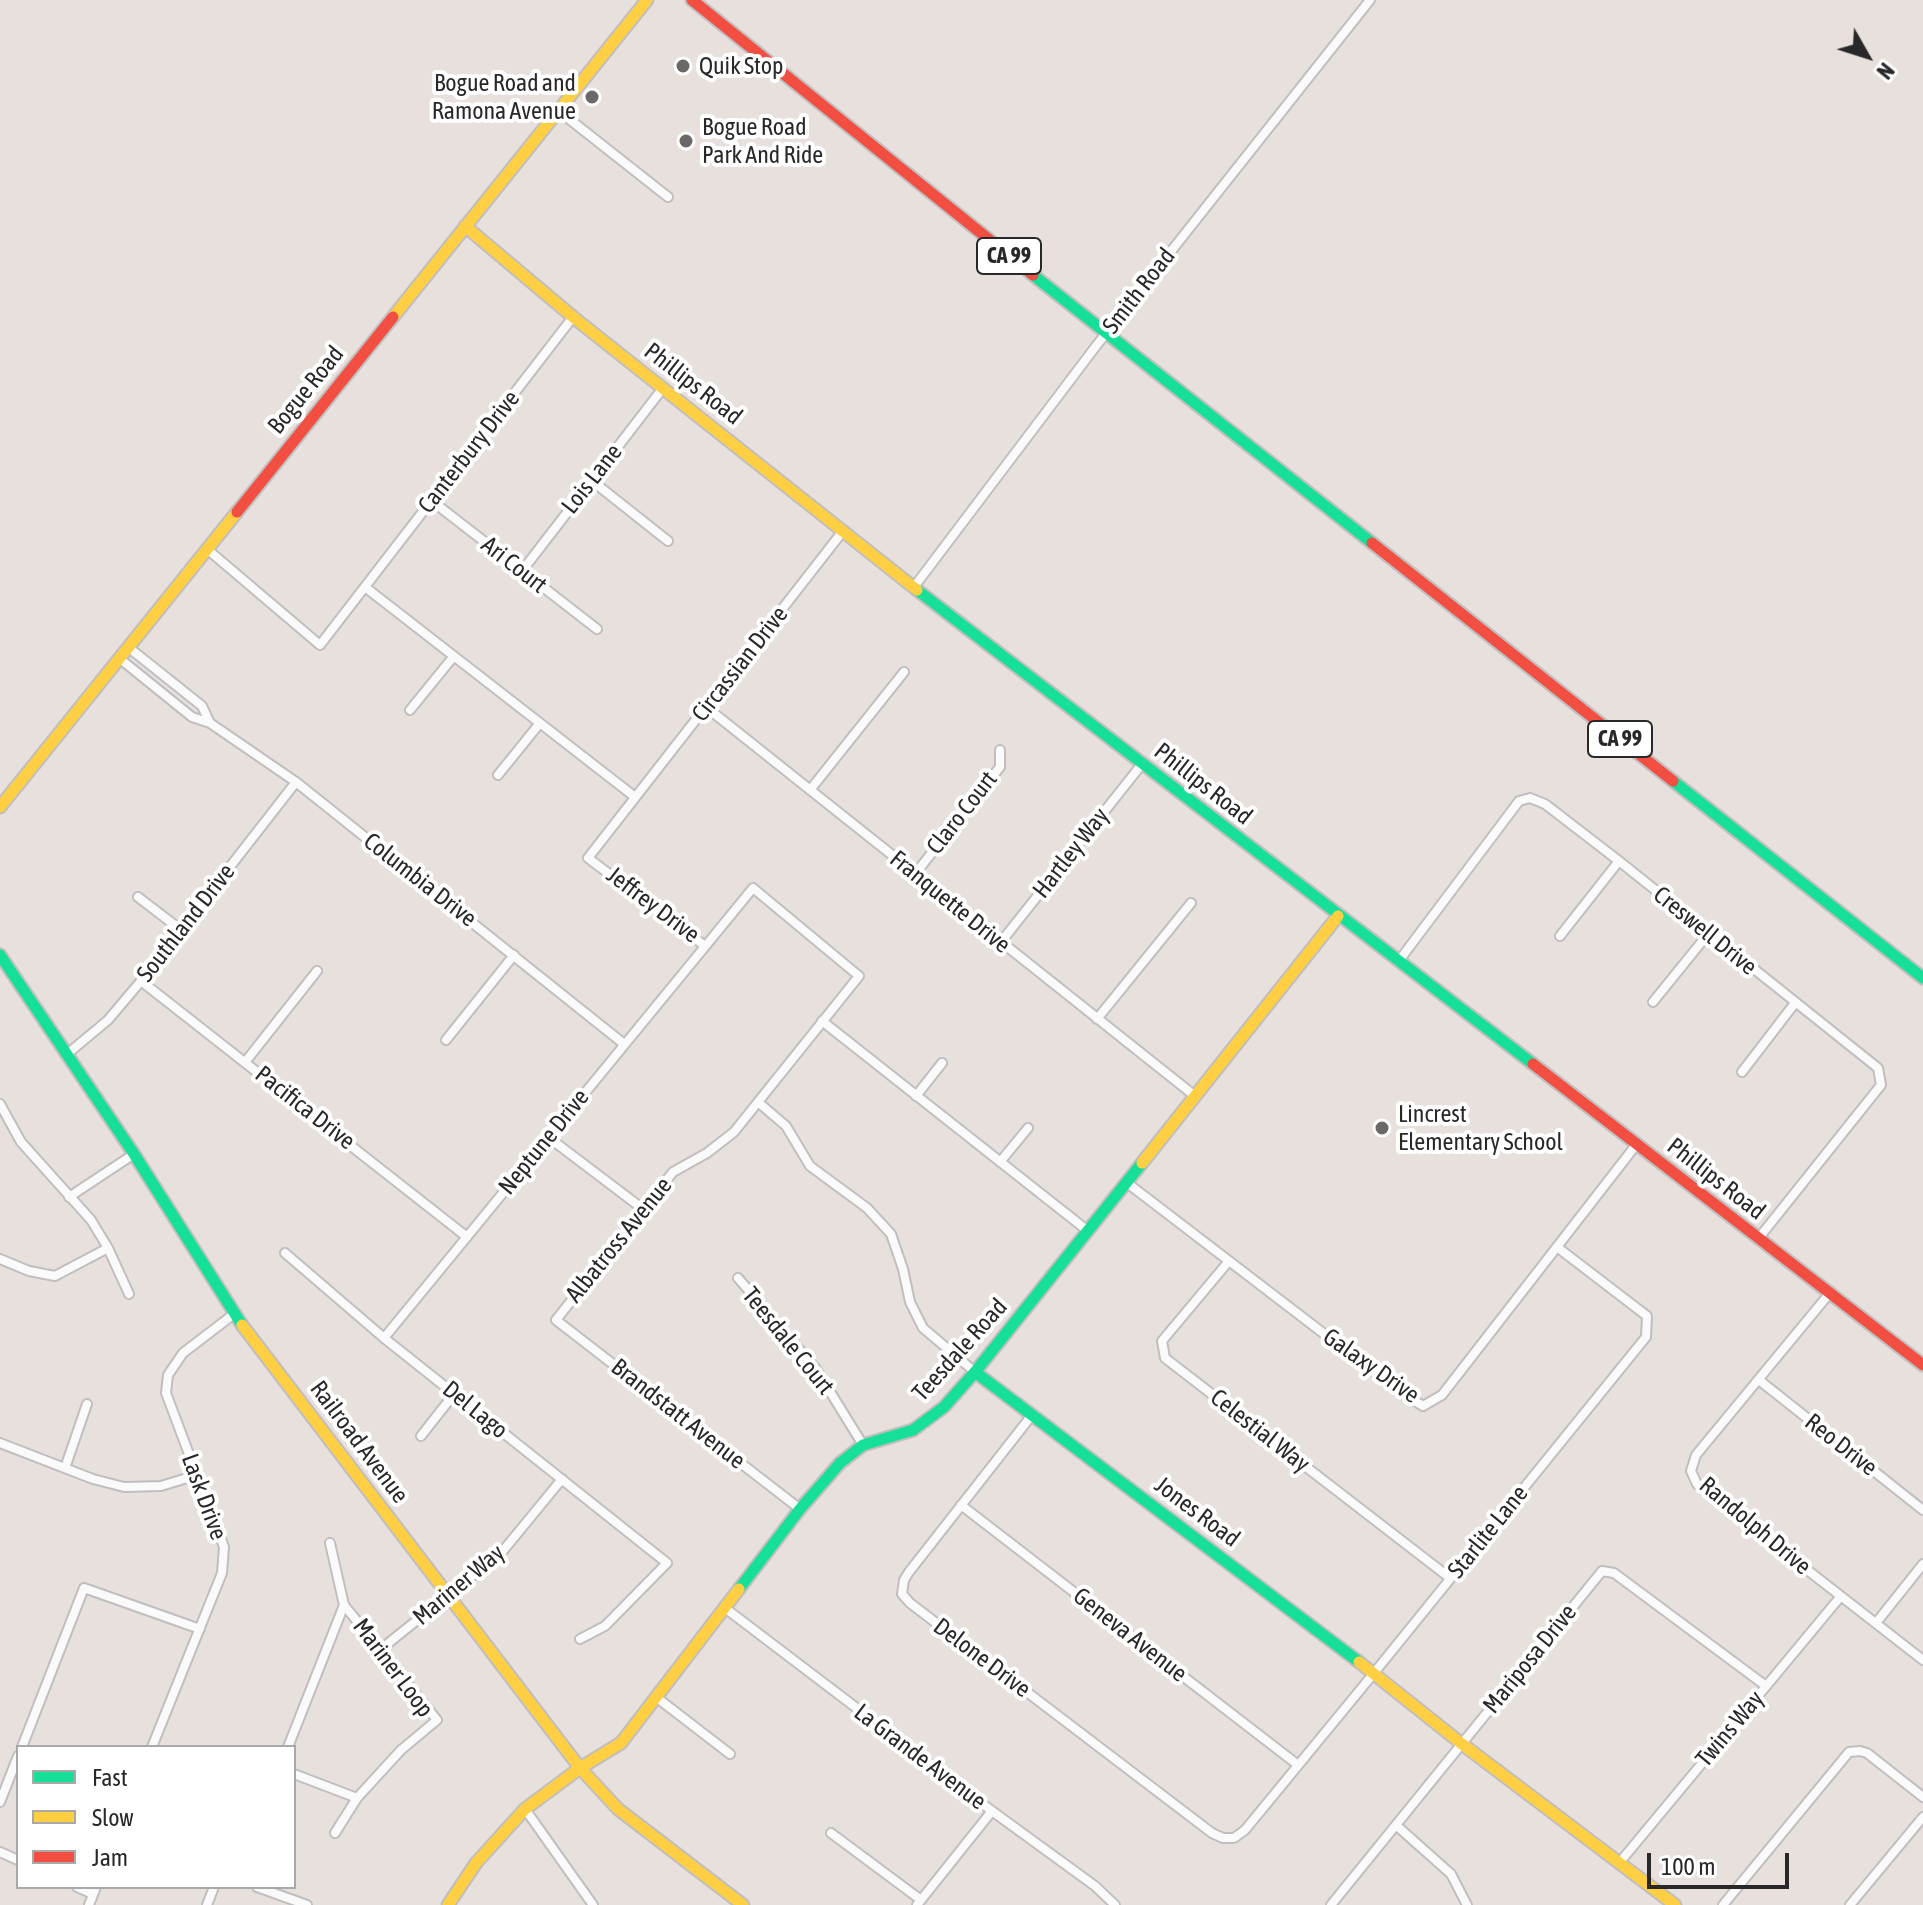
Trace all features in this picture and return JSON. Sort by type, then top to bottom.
[{"type":"main road","name":"Bogue Road","points":[[0,807],[647,0]]},
{"type":"main road","name":"CA 99","points":[[692,0],[1106,334],[1923,978]]},
{"type":"main road","name":"Phillips Road","points":[[465,226],[573,317],[914,587],[1923,1365]]},
{"type":"main road","name":"Teesdale Road","points":[[448,1905],[476,1863],[525,1809],[580,1768],[621,1743],[800,1509],[840,1463],[863,1445],[913,1430],[944,1407],[1338,916]]},
{"type":"main road","name":"Railroad Avenue","points":[[0,955],[134,1154],[234,1314],[580,1768],[618,1809],[743,1905]]},
{"type":"main road","name":"Jones Road","points":[[975,1372],[1675,1905]]},
{"type":"street","name":"Smith Road","points":[[914,587],[1106,334],[1370,0]]},
{"type":"street","points":[[559,111],[668,197]]},
{"type":"street","name":"Canterbury Drive","points":[[365,587],[573,317]]},
{"type":"street","name":"Lois Lane","points":[[522,571],[663,388]]},
{"type":"street","points":[[591,480],[668,541]]},
{"type":"street","name":"Ari Court","points":[[432,501],[597,629]]},
{"type":"street","name":"Circassian Drive","points":[[635,797],[843,531]]},
{"type":"street","points":[[207,549],[320,645],[365,587],[635,797]]},
{"type":"street","name":"Columbia Drive","points":[[128,647],[202,706],[210,723]]},
{"type":"street","points":[[410,710],[454,656]]},
{"type":"street","name":"Columbia Drive","points":[[119,658],[192,717],[210,723],[296,782],[624,1044]]},
{"type":"street","points":[[810,790],[904,672]]},
{"type":"street","name":"Franquette Drive","points":[[706,707],[1195,1096]]},
{"type":"street","points":[[498,775],[540,723]]},
{"type":"street","name":"Claro Court","points":[[915,874],[1000,767],[1000,750]]},
{"type":"street","name":"Hartley Way","points":[[1001,942],[1142,764]]},
{"type":"street","name":"Southland Drive","points":[[66,1055],[108,1020],[141,981],[296,782]]},
{"type":"street","name":"Jeffrey Drive","points":[[635,797],[588,858],[705,946],[753,888],[859,976],[822,1021]]},
{"type":"street","name":"Creswell Drive","points":[[1398,962],[1519,801],[1530,798],[1545,804],[1878,1068],[1881,1085],[1758,1239]]},
{"type":"street","points":[[1560,936],[1619,861]]},
{"type":"street","points":[[138,897],[181,930]]},
{"type":"street","points":[[1097,1019],[1191,903]]},
{"type":"street","points":[[1653,1002],[1708,934]]},
{"type":"street","name":"Neptune Drive","points":[[384,1338],[705,946]]},
{"type":"street","points":[[446,1040],[514,955]]},
{"type":"street","points":[[246,1061],[317,971]]},
{"type":"street","name":"Pacifica Drive","points":[[141,981],[467,1237]]},
{"type":"street","points":[[1742,1072],[1795,1003]]},
{"type":"street","points":[[822,1021],[1088,1231]]},
{"type":"street","name":"Albatross Avenue","points":[[556,1320],[673,1172],[707,1153],[734,1132],[822,1021]]},
{"type":"street","points":[[916,1096],[942,1063]]},
{"type":"street","name":"Jones Road","points":[[758,1102],[786,1126],[810,1166],[867,1208],[891,1234],[910,1302],[923,1328],[975,1372]]},
{"type":"street","points":[[0,1104],[21,1142],[91,1220],[129,1294]]},
{"type":"street","points":[[1000,1162],[1028,1128]]},
{"type":"street","points":[[548,1137],[643,1209]]},
{"type":"street","name":"Galaxy Drive","points":[[1126,1182],[1400,1392],[1423,1406],[1442,1395],[1636,1145]]},
{"type":"street","points":[[69,1197],[134,1154]]},
{"type":"street","name":"Starlite Lane","points":[[1245,1830],[1646,1337],[1647,1316],[1557,1247]]},
{"type":"street","points":[[0,1259],[29,1271],[55,1276],[108,1248]]},
{"type":"street","name":"Del Lago","points":[[285,1253],[384,1338],[667,1563],[605,1626],[580,1639]]},
{"type":"street","name":"Celestial Way","points":[[1229,1261],[1162,1341],[1165,1358],[1450,1578]]},
{"type":"street","name":"Teesdale Court","points":[[738,1278],[816,1369],[863,1445]]},
{"type":"street","name":"Randolph Drive","points":[[1829,1294],[1696,1455],[1691,1471],[1697,1484],[1923,1660]]},
{"type":"street","name":"Lask Drive","points":[[153,1745],[222,1573],[224,1547],[166,1393],[168,1375],[183,1353],[234,1314]]},
{"type":"street","name":"Brandstatt Avenue","points":[[556,1320],[800,1509]]},
{"type":"street","name":"Reo Drive","points":[[1759,1380],[1923,1510]]},
{"type":"street","points":[[421,1436],[454,1394]]},
{"type":"street","points":[[65,1468],[87,1404]]},
{"type":"street","name":"Delone Drive","points":[[1032,1415],[904,1580],[902,1594],[1212,1833],[1229,1839],[1245,1830]]},
{"type":"street","points":[[0,1443],[124,1487],[161,1486],[197,1475]]},
{"type":"street","name":"Mariner Way","points":[[381,1649],[502,1552],[562,1479]]},
{"type":"street","name":"Geneva Avenue","points":[[961,1505],[1298,1765]]},
{"type":"street","name":"Mariner Loop","points":[[330,1543],[344,1605],[437,1720],[401,1750],[357,1798],[335,1833]]},
{"type":"street","points":[[1876,1623],[1923,1564]]},
{"type":"street","name":"Mariposa Drive","points":[[1331,1905],[1602,1571],[1614,1573],[1766,1686]]},
{"type":"street","points":[[23,1745],[84,1588],[200,1629]]},
{"type":"street","name":"Twins Way","points":[[1620,1862],[1841,1596]]},
{"type":"street","name":"Mariner Loop","points":[[289,1745],[344,1605]]},
{"type":"street","name":"La Grande Avenue","points":[[725,1608],[1095,1886],[1115,1905]]},
{"type":"street","points":[[656,1697],[730,1754]]},
{"type":"street","points":[[1723,1905],[1849,1752],[1867,1753],[1923,1797]]},
{"type":"street","points":[[0,1802],[16,1761]]},
{"type":"street","points":[[296,1775],[357,1798]]},
{"type":"street","points":[[525,1809],[593,1905]]},
{"type":"street","points":[[831,1833],[919,1902],[992,1811]]},
{"type":"street","points":[[1850,1905],[1923,1817]]},
{"type":"street","points":[[1397,1826],[1451,1874],[1467,1905]]},
{"type":"street","points":[[263,1889],[307,1905]]},
{"type":"street","points":[[89,1905],[94,1891]]},
{"type":"traffic: fast","points":[[1033,275],[1372,543]]},
{"type":"traffic: fast","points":[[917,590],[1533,1064]]},
{"type":"traffic: fast","points":[[1673,781],[1923,978]]},
{"type":"traffic: fast","points":[[0,955],[134,1154],[242,1325]]},
{"type":"traffic: fast","points":[[739,1589],[800,1509],[840,1463],[863,1445],[913,1430],[944,1407],[1142,1163]]},
{"type":"traffic: fast","points":[[975,1372],[1359,1662]]},
{"type":"traffic: slow","points":[[393,317],[647,0]]},
{"type":"traffic: slow","points":[[465,226],[573,317],[917,590]]},
{"type":"traffic: slow","points":[[0,807],[237,512]]},
{"type":"traffic: slow","points":[[1142,1163],[1338,916]]},
{"type":"traffic: slow","points":[[242,1325],[580,1768],[618,1809],[743,1905]]},
{"type":"traffic: slow","points":[[448,1905],[476,1863],[525,1809],[580,1768],[621,1743],[739,1589]]},
{"type":"traffic: slow","points":[[1359,1662],[1675,1905]]},
{"type":"traffic: jam","points":[[692,0],[1033,275]]},
{"type":"traffic: jam","points":[[237,512],[393,317]]},
{"type":"traffic: jam","points":[[1372,543],[1673,781]]},
{"type":"traffic: jam","points":[[1533,1064],[1923,1365]]},
{"type":"place","name":"Quik Stop","points":[[683,66]]},
{"type":"place","name":"Bogue Road and Ramona Avenue","points":[[592,97]]},
{"type":"place","name":"Bogue Road Park And Ride","points":[[686,141]]},
{"type":"place","name":"Lincrest Elementary School","points":[[1382,1128]]}]
